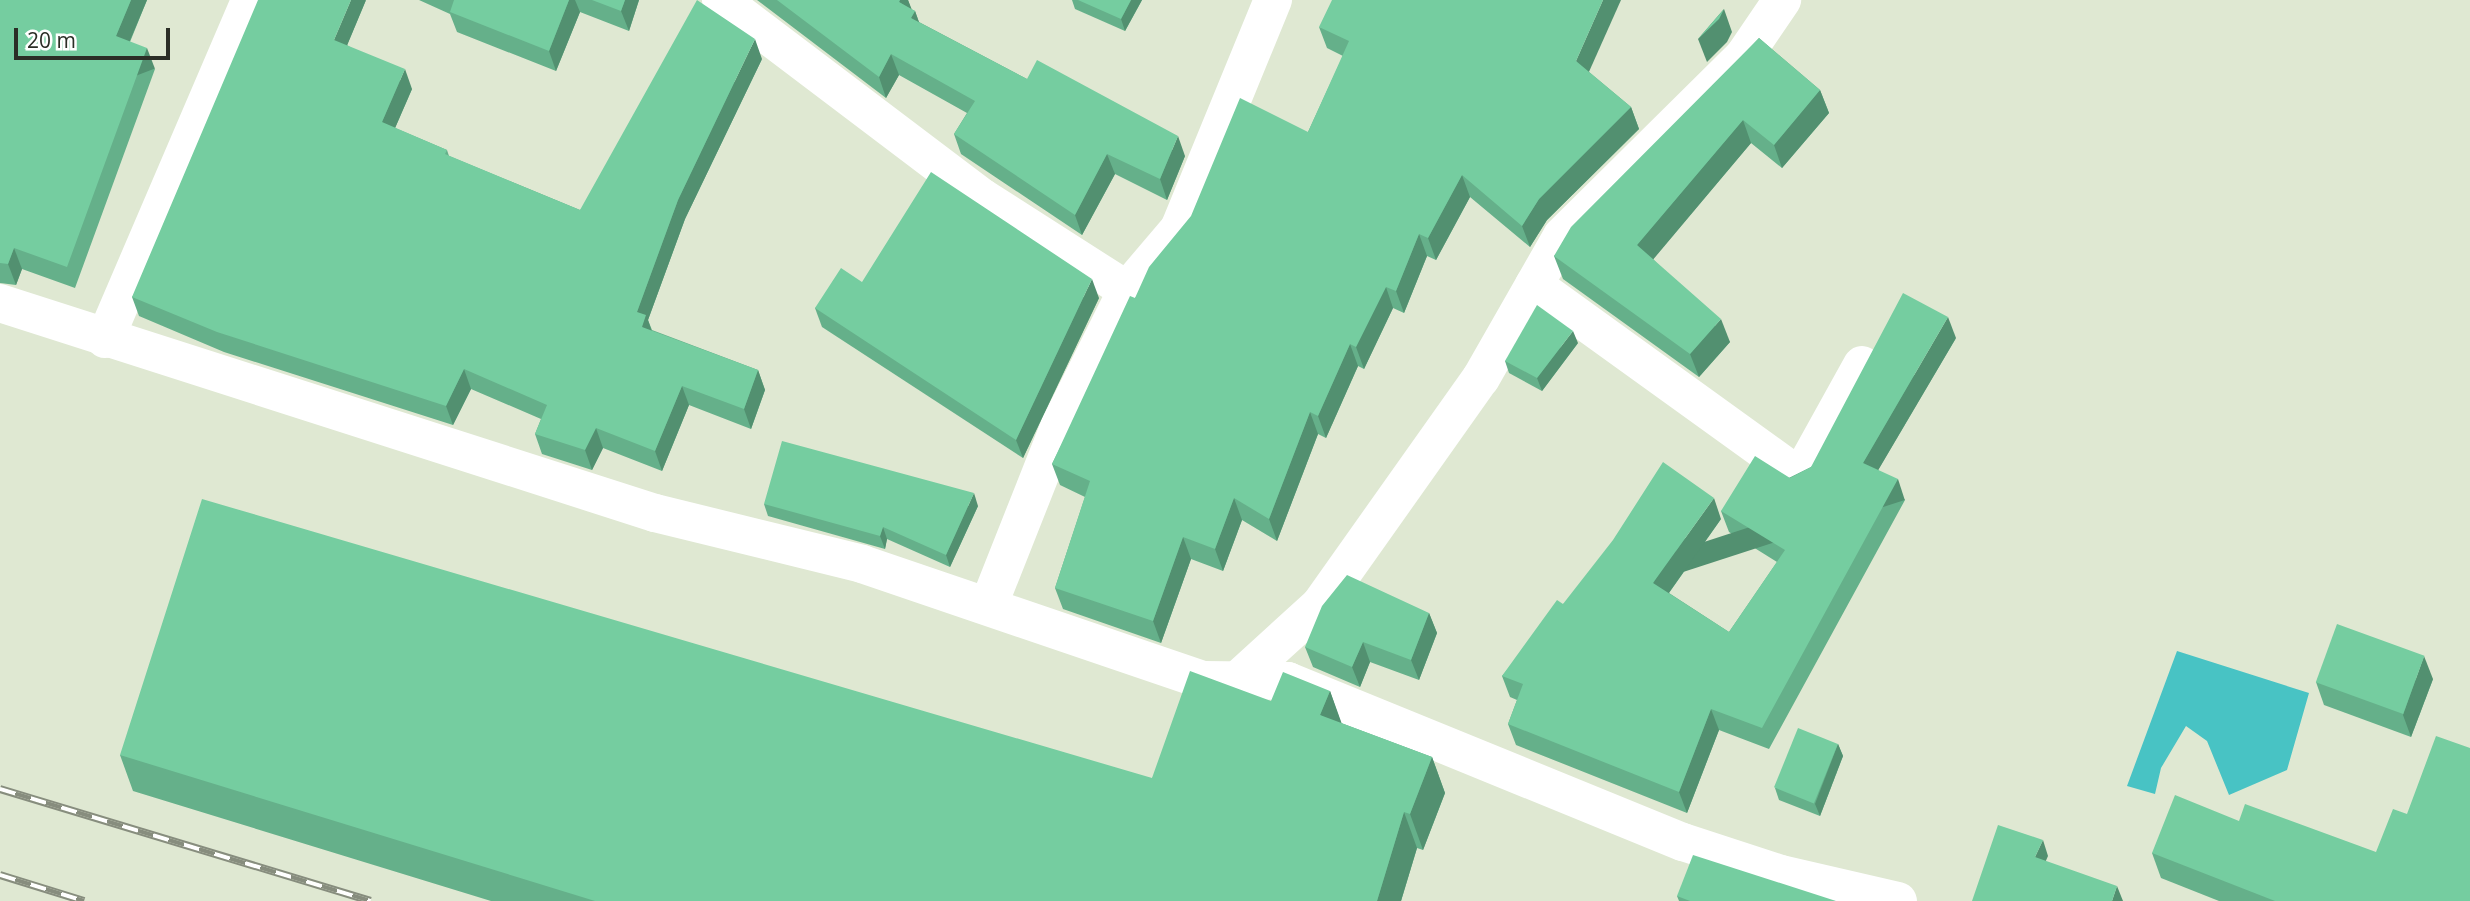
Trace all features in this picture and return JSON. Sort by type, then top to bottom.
[{"type":"street","points":[[105,340],[250,0]]},
{"type":"street","points":[[721,0],[983,198],[1127,290]]},
{"type":"street","points":[[989,604],[1060,425],[1127,290],[1179,229],[1273,0]]},
{"type":"street","points":[[1242,676],[1320,605],[1481,379],[1562,236],[1744,56],[1782,0]]},
{"type":"street","points":[[1534,285],[1800,477],[1862,365]]},
{"type":"street","points":[[0,303],[105,340],[655,513],[862,564],[989,604],[1203,680],[1242,676],[1288,681],[1683,842],[1781,874],[1898,901]]},
{"type":"water","points":[[2177,651],[2309,693],[2287,770],[2229,795],[2207,741],[2186,726],[2161,768],[2155,794],[2127,786]]},
{"type":"building","points":[[0,0],[131,0],[116,36],[147,48],[67,267],[14,248],[8,264],[0,263]]},
{"type":"building","points":[[258,0],[351,0],[334,40],[405,69],[382,122],[447,150],[445,154],[580,210],[697,0],[755,39],[678,200],[637,312],[646,315],[642,327],[758,370],[744,409],[682,386],[655,451],[596,428],[585,450],[535,434],[547,405],[464,369],[446,406],[217,332],[132,297]]},
{"type":"building","points":[[454,0],[569,0],[549,51],[450,12]]},
{"type":"building","points":[[592,0],[625,0],[621,11]]},
{"type":"building","points":[[777,0],[900,0],[899,2],[915,11],[911,18],[1027,79],[1037,60],[1178,136],[1160,179],[1107,154],[1075,215],[954,134],[975,101],[891,54],[879,77]]},
{"type":"building","points":[[1078,0],[1131,0],[1121,19]]},
{"type":"building","points":[[1332,0],[1603,0],[1576,61],[1631,107],[1539,199],[1522,226],[1462,175],[1428,238],[1419,234],[1396,291],[1386,287],[1356,347],[1350,344],[1318,416],[1310,412],[1269,519],[1234,498],[1215,549],[1183,537],[1153,621],[1055,588],[1090,481],[1052,464],[1130,296],[1135,298],[1149,267],[1191,216],[1240,98],[1308,132],[1349,41],[1319,27]]},
{"type":"building","points":[[1724,9],[1719,19],[1698,39]]},
{"type":"building","points":[[1759,38],[1820,90],[1774,145],[1743,120],[1637,245],[1721,319],[1690,354],[1554,256],[1571,227]]},
{"type":"building","points":[[931,172],[1092,279],[1016,440],[815,308],[841,268],[862,282]]},
{"type":"building","points":[[1903,293],[1948,317],[1863,463],[1898,479],[1762,728],[1711,709],[1679,792],[1508,724],[1523,684],[1502,676],[1557,600],[1563,604],[1613,540],[1663,462],[1714,498],[1653,583],[1729,632],[1785,550],[1721,511],[1755,456],[1790,478],[1811,467]]},
{"type":"building","points":[[1537,305],[1573,331],[1537,378],[1505,361]]},
{"type":"building","points":[[782,441],[974,493],[946,555],[883,527],[880,536],[764,504]]},
{"type":"building","points":[[202,499],[1152,778],[1190,671],[1271,701],[1283,672],[1330,691],[1320,715],[1432,757],[1410,814],[1404,812],[1377,901],[595,901],[120,755]]},
{"type":"building","points":[[1347,575],[1429,613],[1411,660],[1363,642],[1352,667],[1305,647],[1322,606]]},
{"type":"building","points":[[2337,624],[2424,656],[2403,714],[2316,682]]},
{"type":"building","points":[[1798,728],[1838,744],[1814,803],[1774,787]]},
{"type":"building","points":[[2436,736],[2470,748],[2470,901],[2275,901],[2152,853],[2175,795],[2239,821],[2245,804],[2376,852],[2393,809],[2407,814]]},
{"type":"building","points":[[1998,825],[2043,840],[2035,857],[2117,886],[2112,901],[1972,901]]},
{"type":"building","points":[[1693,855],[1836,901],[1690,901],[1677,896]]},
{"type":"railway","points":[[0,789],[370,901]]},
{"type":"railway","points":[[0,875],[84,901]]}]
